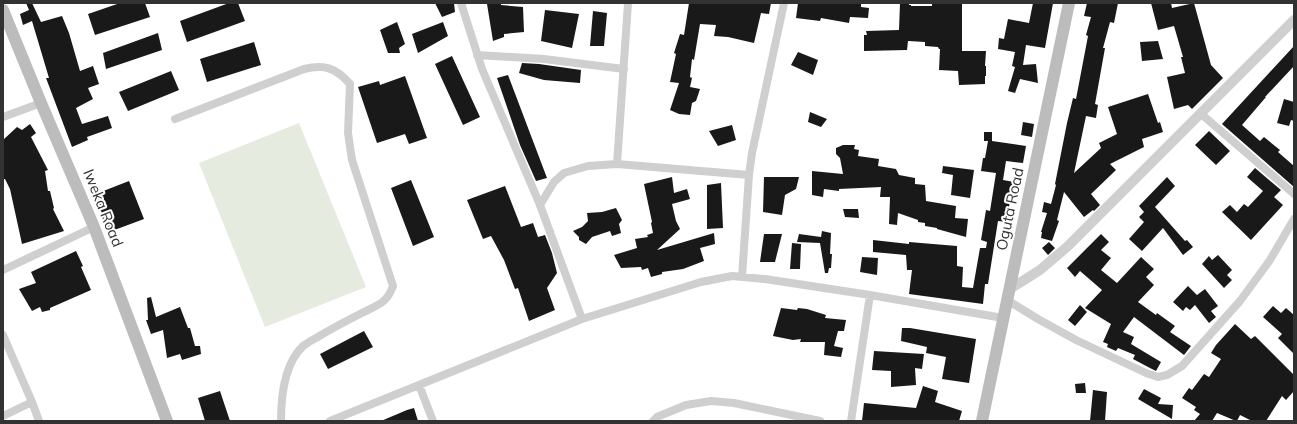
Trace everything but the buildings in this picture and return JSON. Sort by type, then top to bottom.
[{"type":"main road","name":"Oguta Road","points":[[982,421],[1069,3]]},
{"type":"main road","name":"Iweka Road","points":[[3,10],[94,227],[168,421]]},
{"type":"street","points":[[461,3],[482,69],[540,206],[582,319]]},
{"type":"street","points":[[617,164],[628,3]]},
{"type":"street","points":[[742,277],[749,175],[752,153],[784,3]]},
{"type":"street","points":[[1294,20],[1068,246],[1040,270],[1008,294],[1038,320],[1076,340],[1146,373],[1158,377],[1167,375],[1182,366],[1240,301],[1270,260],[1294,219]]},
{"type":"street","points":[[477,55],[544,59],[624,69]]},
{"type":"street","points":[[175,119],[304,69],[316,66],[340,73],[350,84],[348,133],[352,160],[393,286],[390,296],[383,303],[336,325],[304,345],[296,354],[291,363],[281,397],[280,421]]},
{"type":"street","points":[[3,117],[41,103]]},
{"type":"street","points":[[1200,113],[1294,194]]},
{"type":"street","points":[[540,206],[554,182],[564,173],[588,166],[617,164],[749,175]]},
{"type":"street","points":[[3,270],[94,227]]},
{"type":"street","points":[[330,421],[582,319],[701,282],[732,276],[765,279],[870,295],[1003,318]]},
{"type":"street","points":[[851,421],[870,295]]},
{"type":"street","points":[[3,335],[39,421]]},
{"type":"street","points":[[419,385],[433,421]]},
{"type":"street","points":[[653,421],[656,417],[686,405],[711,401],[734,403],[820,421]]},
{"type":"street","points":[[3,416],[32,402]]},
{"type":"shaded area","points":[[299,123],[366,287],[265,327],[199,163]]}]
